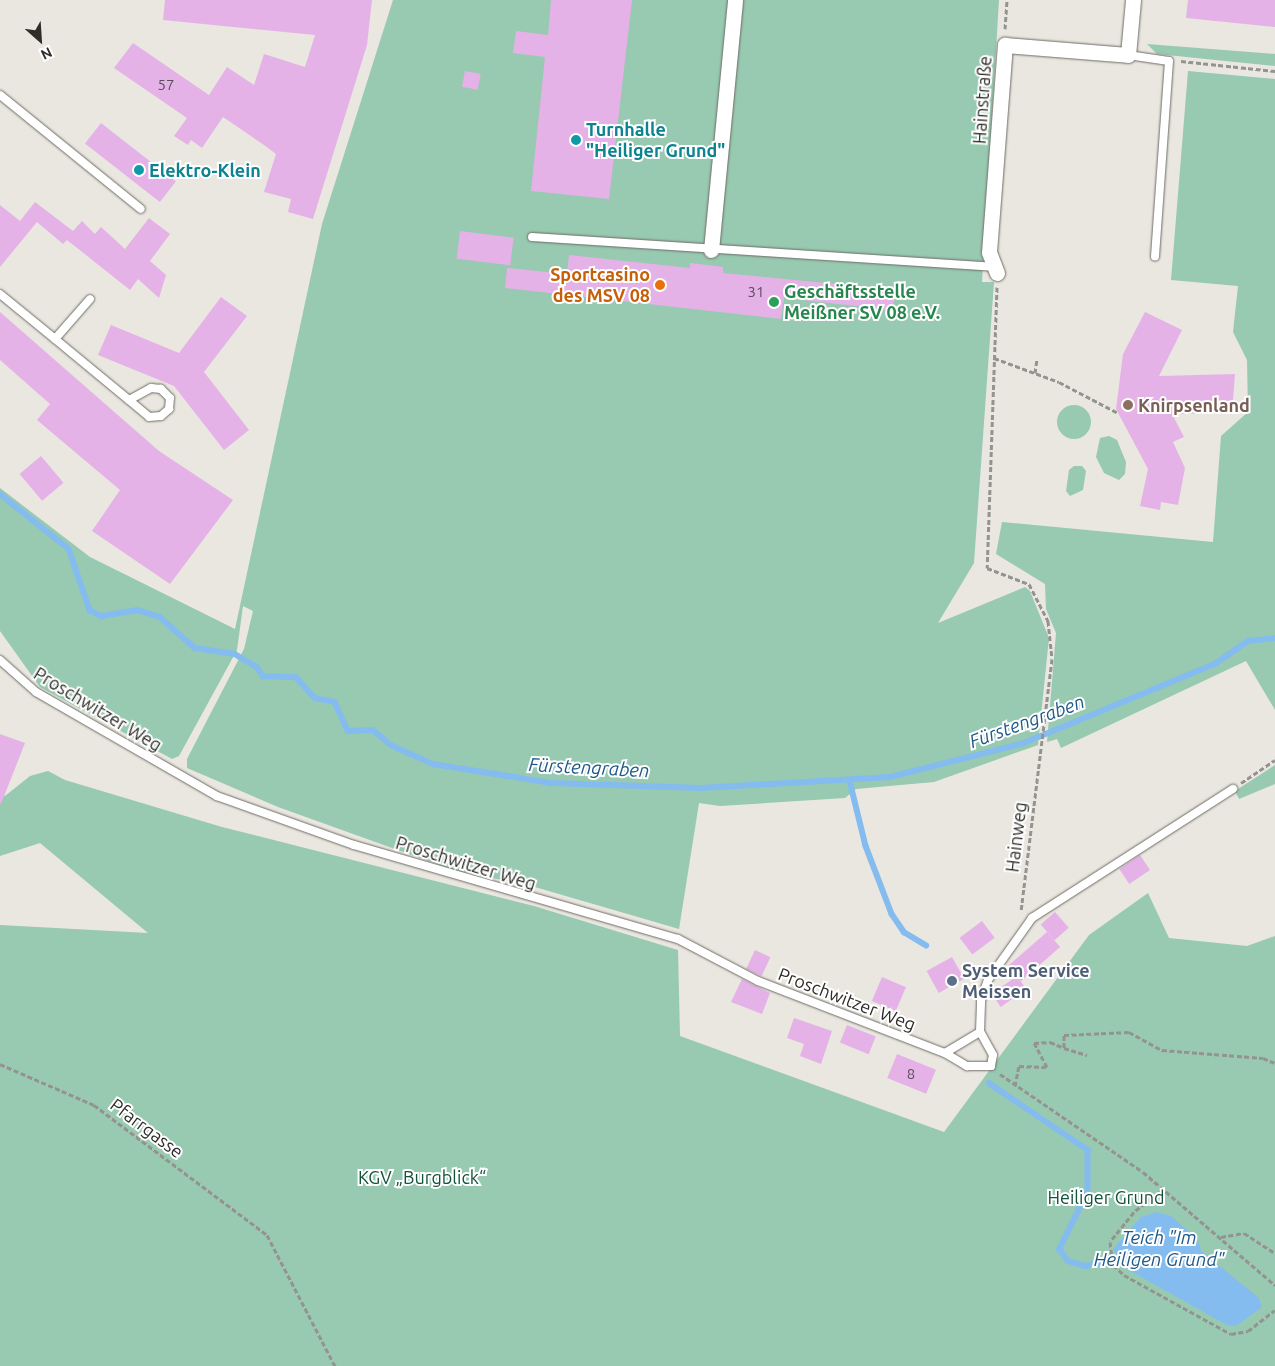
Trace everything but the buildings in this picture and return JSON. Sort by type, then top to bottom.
[{"type":"street","points":[[711,250],[735,0]]},
{"type":"street","points":[[1128,55],[1133,0]]},
{"type":"street","name":"Hainstraße","points":[[995,270],[989,252],[1005,45],[1128,55]]},
{"type":"lane","points":[[1128,55],[1169,61],[1154,256]]},
{"type":"lane","points":[[0,94],[142,209]]},
{"type":"lane","points":[[532,237],[995,270]]},
{"type":"lane","points":[[0,294],[55,340],[128,400],[149,417],[162,416],[170,409],[170,398],[161,389],[151,388],[128,400]]},
{"type":"lane","points":[[55,340],[90,299]]},
{"type":"lane","name":"Proschwitzer Weg","points":[[0,660],[36,692],[217,796],[354,845],[678,939],[758,981],[945,1053],[967,1066],[991,1066]]},
{"type":"lane","points":[[991,1066],[993,1055],[980,1032],[984,991],[1022,929],[1056,899],[1233,789]]},
{"type":"lane","points":[[945,1053],[980,1032]]},
{"type":"path","points":[[1005,45],[1007,0]]},
{"type":"path","points":[[1169,61],[1275,71]]},
{"type":"path","points":[[995,270],[994,358],[1036,373],[1118,413]]},
{"type":"path","name":"Hainweg","points":[[994,358],[986,568],[1029,584],[1048,621],[1052,660],[1041,729],[1022,929]]},
{"type":"path","points":[[1036,373],[1037,359]]},
{"type":"path","points":[[1233,789],[1275,760]]},
{"type":"path","points":[[1064,1048],[1064,1035],[1129,1032],[1162,1050],[1263,1058],[1275,1063]]},
{"type":"path","points":[[1015,1086],[1019,1066],[1047,1067],[1034,1043],[1050,1042],[1086,1055]]},
{"type":"path","name":"Pfarrgasse","points":[[0,1064],[94,1105],[267,1235],[335,1366]]},
{"type":"path","points":[[991,1066],[1015,1086],[1163,1189],[1275,1285]]},
{"type":"path","points":[[1163,1189],[1134,1212],[1110,1242],[1113,1265],[1124,1276],[1231,1334],[1248,1331],[1275,1310]]},
{"type":"path","points":[[1220,1238],[1244,1233],[1275,1253]]},
{"type":"green space","points":[[393,0],[999,0],[982,282],[994,282],[974,563],[938,623],[1025,587],[1030,591],[1049,638],[1038,745],[934,782],[856,789],[845,798],[720,806],[699,803],[679,929],[528,885],[456,871],[278,807],[187,768],[187,759],[244,649],[253,611],[243,606],[237,650],[179,756],[172,759],[40,687],[0,631],[0,488],[90,557],[235,629],[322,224]]},
{"type":"green space","points":[[1147,44],[1275,54],[1275,66],[1157,54]]},
{"type":"green space","points":[[1188,71],[1275,79],[1275,710],[1246,661],[1061,748],[1057,739],[1047,742],[1056,633],[1046,609],[1045,584],[996,554],[1002,522],[1213,542],[1221,436],[1248,412],[1247,360],[1233,332],[1238,286],[1171,280]]},
{"type":"green space","points":[[1074,405],[1086,410],[1091,422],[1086,434],[1074,439],[1062,434],[1057,422],[1062,410]]},
{"type":"green space","points":[[1109,436],[1117,440],[1126,462],[1125,474],[1119,480],[1104,473],[1096,457],[1100,438]]},
{"type":"green space","points":[[1074,466],[1082,466],[1086,471],[1083,490],[1070,496],[1066,491],[1069,470]]},
{"type":"green space","points":[[1275,765],[1275,784],[1239,799],[1235,791]]},
{"type":"green space","points":[[48,771],[65,780],[222,827],[534,906],[678,950],[680,1036],[944,1132],[1089,935],[1148,893],[1169,938],[1247,946],[1275,936],[1275,1366],[0,1366],[0,925],[148,933],[40,843],[0,856],[0,795],[5,796],[30,776]]},
{"type":"water","name":"Teich \"Im Heiligen Grund\"","points":[[1156,1212],[1171,1216],[1198,1240],[1201,1251],[1259,1298],[1262,1307],[1236,1326],[1227,1325],[1125,1268],[1113,1249],[1141,1217]]},
{"type":"waterway","name":"Fürstengraben","points":[[0,494],[69,549],[90,610],[101,616],[137,610],[160,617],[195,648],[235,654],[257,667],[263,676],[296,677],[315,698],[335,702],[348,731],[373,730],[391,745],[433,764],[552,783],[701,788],[890,777],[1024,743],[1215,664],[1248,641],[1275,638]]},
{"type":"waterway","points":[[850,781],[866,846],[892,914],[904,932],[926,945]]},
{"type":"waterway","points":[[989,1083],[1088,1150],[1088,1192],[1060,1249],[1068,1261],[1085,1266],[1107,1262]]},
{"type":"place","name":"Turnhalle \"Heiliger Grund\"","points":[[576,140]]},
{"type":"place","name":"Elektro-Klein","points":[[139,170]]},
{"type":"place","name":"Sportcasino des MSV 08","points":[[660,285]]},
{"type":"place","name":"Geschäftsstelle Meißner SV 08 e.V.","points":[[774,302]]},
{"type":"place","name":"Knirpsenland","points":[[1128,405]]},
{"type":"place","name":"System Service Meissen","points":[[952,981]]},
{"type":"park label","name":"KGV „Burgblick“","points":[[422,1177]]},
{"type":"park label","name":"Heiliger Grund","points":[[1106,1197]]}]
